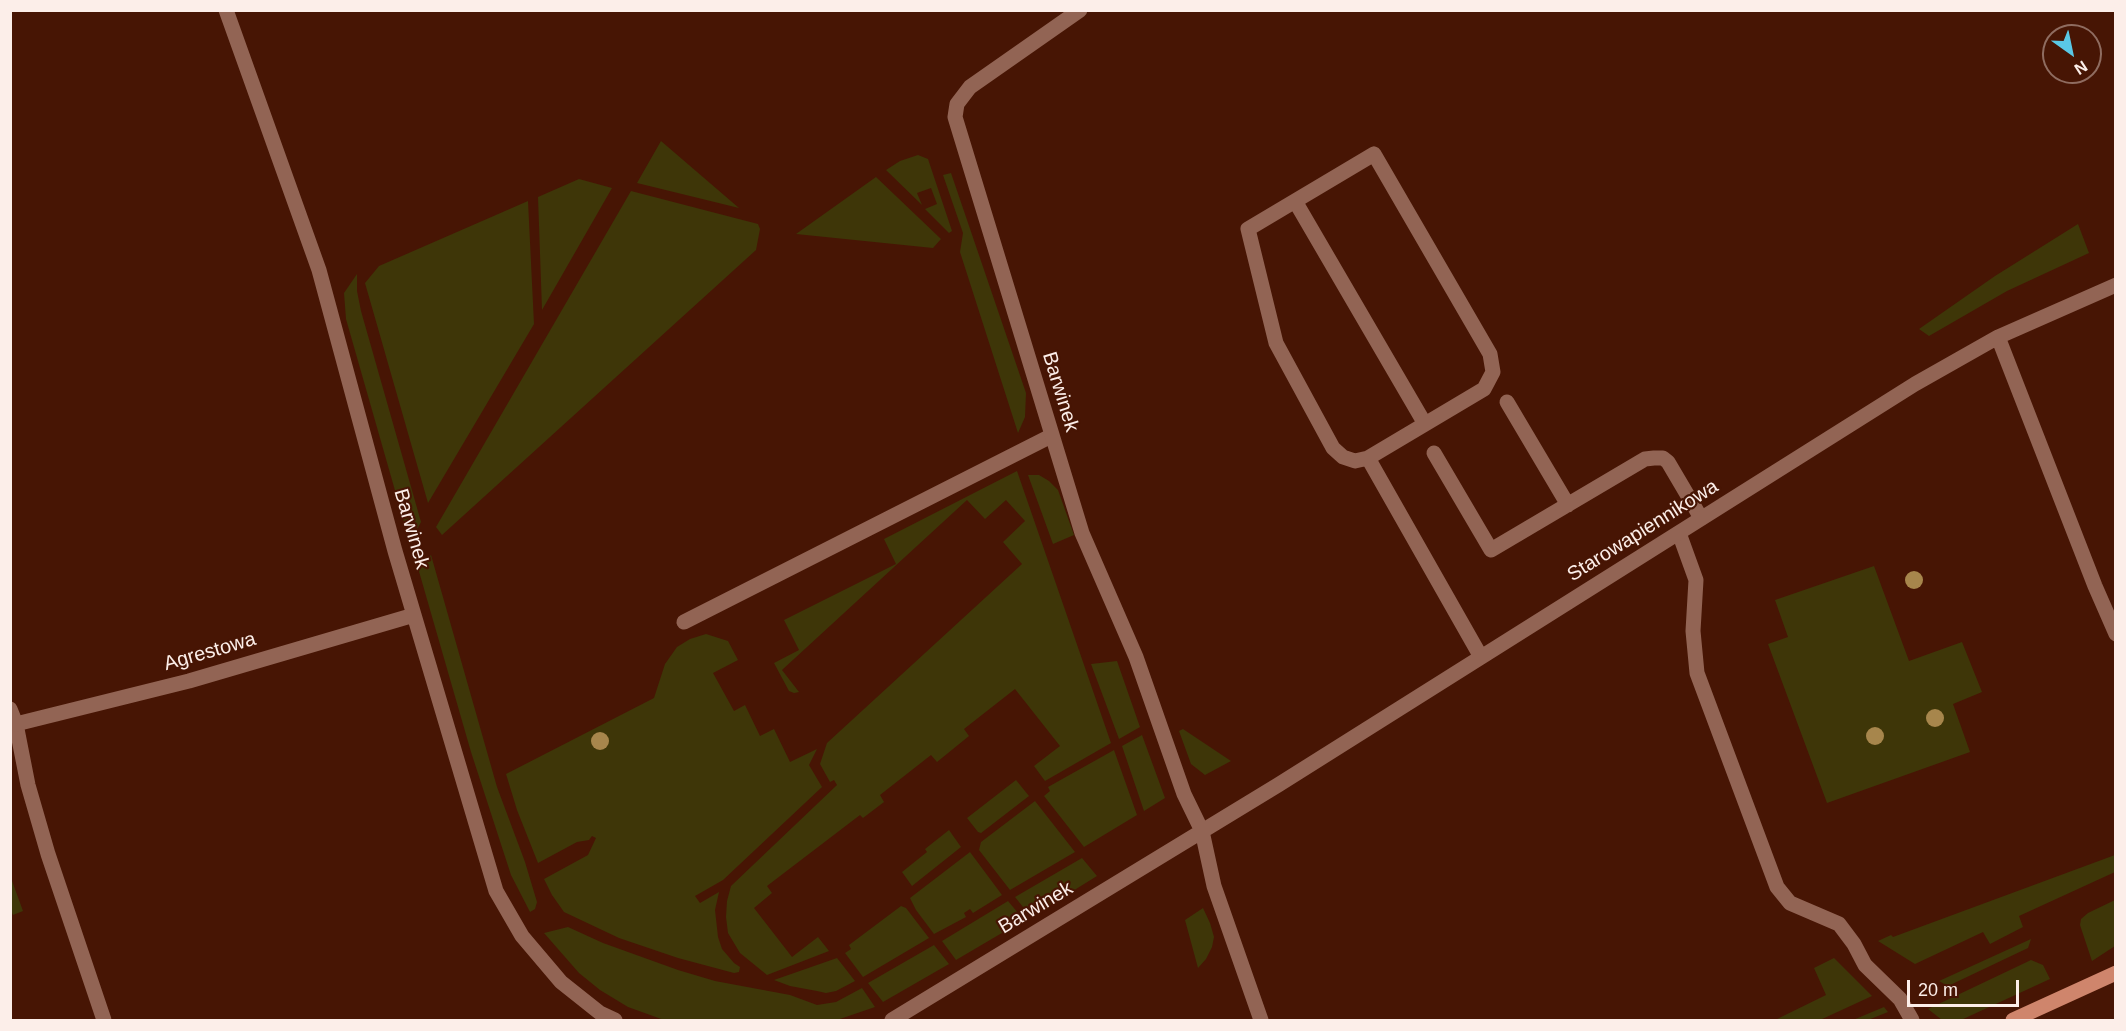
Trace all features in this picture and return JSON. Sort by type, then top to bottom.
[{"type":"main road","points":[[2013,1020],[2115,973]]},
{"type":"street","name":"Barwinek","points":[[226,10],[319,270],[414,615],[496,891],[522,936],[561,982],[600,1013],[615,1020]]},
{"type":"street","name":"Barwinek","points":[[1080,10],[970,87],[957,104],[955,117],[1082,533],[1136,657],[1184,794],[1202,831],[1214,886],[1261,1020]]},
{"type":"street","points":[[1374,154],[1490,354],[1493,372],[1484,389],[1425,424],[1368,458],[1355,461],[1343,457],[1333,448],[1276,343],[1248,229],[1374,154]]},
{"type":"street","points":[[1295,201],[1425,424]]},
{"type":"street","name":"Starowapiennikowa","points":[[1202,831],[1915,384],[1998,337],[2115,285]]},
{"type":"street","points":[[1998,337],[2115,634]]},
{"type":"street","points":[[1508,402],[1568,505]]},
{"type":"street","points":[[684,622],[1051,436]]},
{"type":"street","points":[[1434,453],[1491,550],[1645,459],[1663,458],[1668,462],[1701,518]]},
{"type":"street","points":[[1368,458],[1481,657]]},
{"type":"street","points":[[1679,533],[1696,580],[1693,631],[1697,673],[1777,887],[1790,903],[1839,924],[1854,944],[1865,965],[1900,999],[1912,1020]]},
{"type":"street","name":"Agrestowa","points":[[16,724],[189,681],[414,615]]},
{"type":"street","points":[[10,709],[16,724],[28,785],[48,854],[104,1020]]},
{"type":"street","name":"Barwinek","points":[[892,1020],[1202,831]]},
{"type":"shaded area","points":[[661,141],[739,208],[637,183]]},
{"type":"shaded area","points":[[918,155],[928,159],[952,231],[949,233],[925,209],[937,204],[931,188],[917,193],[922,205],[886,170],[900,161]]},
{"type":"shaded area","points":[[951,173],[1026,393],[1025,417],[1018,433],[960,252],[963,233],[943,175]]},
{"type":"shaded area","points":[[876,177],[941,239],[933,248],[796,234]]},
{"type":"shaded area","points":[[579,179],[612,188],[542,310],[538,197]]},
{"type":"shaded area","points":[[631,191],[758,224],[760,229],[756,250],[442,535],[436,527]]},
{"type":"shaded area","points":[[528,201],[534,324],[428,503],[365,283],[379,266]]},
{"type":"shaded area","points":[[2078,224],[2089,253],[2007,291],[1929,336],[1919,329],[1995,276]]},
{"type":"shaded area","points":[[357,274],[357,291],[361,311],[421,522],[410,543],[346,319],[344,293]]},
{"type":"shaded area","points":[[1017,471],[1111,743],[1045,781],[1034,766],[1060,746],[1015,689],[964,729],[969,736],[937,762],[931,755],[880,795],[884,802],[863,818],[860,815],[767,886],[772,893],[754,908],[792,957],[818,937],[829,951],[767,975],[740,953],[728,933],[727,901],[731,886],[837,785],[834,780],[830,782],[820,764],[827,743],[1022,564],[1003,542],[1025,521],[1006,500],[985,519],[967,500],[782,670],[799,692],[794,693],[789,691],[774,663],[799,650],[784,620],[896,564],[884,539]]},
{"type":"shaded area","points":[[1028,475],[1039,475],[1058,490],[1074,535],[1053,544]]},
{"type":"shaded area","points":[[431,555],[497,787],[525,862],[537,902],[535,909],[530,912],[511,875],[471,752],[418,568]]},
{"type":"shaded area","points":[[1874,566],[1909,661],[1962,642],[1982,692],[1953,704],[1970,752],[1827,803],[1768,644],[1788,637],[1775,600]]},
{"type":"shaded area","points":[[706,634],[728,641],[738,660],[713,673],[734,711],[745,705],[760,736],[774,729],[790,762],[817,749],[809,765],[822,787],[723,880],[695,896],[700,903],[719,892],[715,910],[718,937],[722,949],[740,967],[739,972],[734,973],[678,958],[619,938],[564,912],[544,879],[588,855],[596,838],[592,836],[589,840],[577,842],[538,863],[517,810],[506,774],[654,698],[665,664],[677,647],[690,639]]},
{"type":"shaded area","points":[[1117,661],[1140,727],[1119,739],[1091,664]]},
{"type":"shaded area","points":[[1183,729],[1231,761],[1205,775],[1191,764],[1179,731]]},
{"type":"shaded area","points":[[1142,735],[1165,798],[1144,811],[1122,746]]},
{"type":"shaded area","points":[[1114,750],[1137,815],[1084,847],[1044,796],[1050,791],[1048,787]]},
{"type":"shaded area","points":[[1016,780],[1029,796],[981,833],[978,832],[967,818]]},
{"type":"shaded area","points":[[1035,801],[1075,852],[1010,890],[979,850],[981,842]]},
{"type":"shaded area","points":[[949,830],[961,847],[912,886],[902,872],[927,852],[925,849]]},
{"type":"shaded area","points":[[970,852],[1002,895],[973,913],[970,909],[964,913],[966,917],[934,934],[910,898]]},
{"type":"shaded area","points":[[2115,855],[2115,872],[2019,916],[2023,927],[1990,944],[1983,932],[1915,964],[1878,941],[1891,935],[1893,937]]},
{"type":"shaded area","points":[[1082,858],[1097,876],[1031,917],[1015,897]]},
{"type":"shaded area","points":[[11,878],[23,911],[13,915],[11,911]]},
{"type":"shaded area","points":[[2115,900],[2115,946],[2092,961],[2080,925],[2081,919],[2088,913]]},
{"type":"shaded area","points":[[1008,901],[1024,920],[956,960],[942,941]]},
{"type":"shaded area","points":[[901,906],[906,908],[929,938],[863,977],[845,953],[851,949],[849,945]]},
{"type":"shaded area","points":[[1203,908],[1214,937],[1206,959],[1198,968],[1185,920]]},
{"type":"shaded area","points":[[568,927],[603,943],[715,981],[790,995],[817,1005],[836,1002],[862,988],[875,1007],[837,1020],[664,1020],[628,1007],[600,990],[579,973],[544,933]]},
{"type":"shaded area","points":[[2031,939],[2028,948],[1948,986],[1939,981]]},
{"type":"shaded area","points":[[934,945],[949,964],[883,1002],[868,983]]},
{"type":"shaded area","points":[[837,958],[855,981],[836,991],[826,993],[790,986],[774,980]]},
{"type":"shaded area","points":[[1834,958],[1872,996],[1820,1020],[1775,1020],[1826,995],[1814,968]]},
{"type":"shaded area","points":[[2031,960],[2043,965],[2050,979],[1961,1020],[1942,1020],[1928,1009]]},
{"type":"shaded area","points":[[1884,1007],[1888,1012],[1868,1020],[1853,1020]]}]
